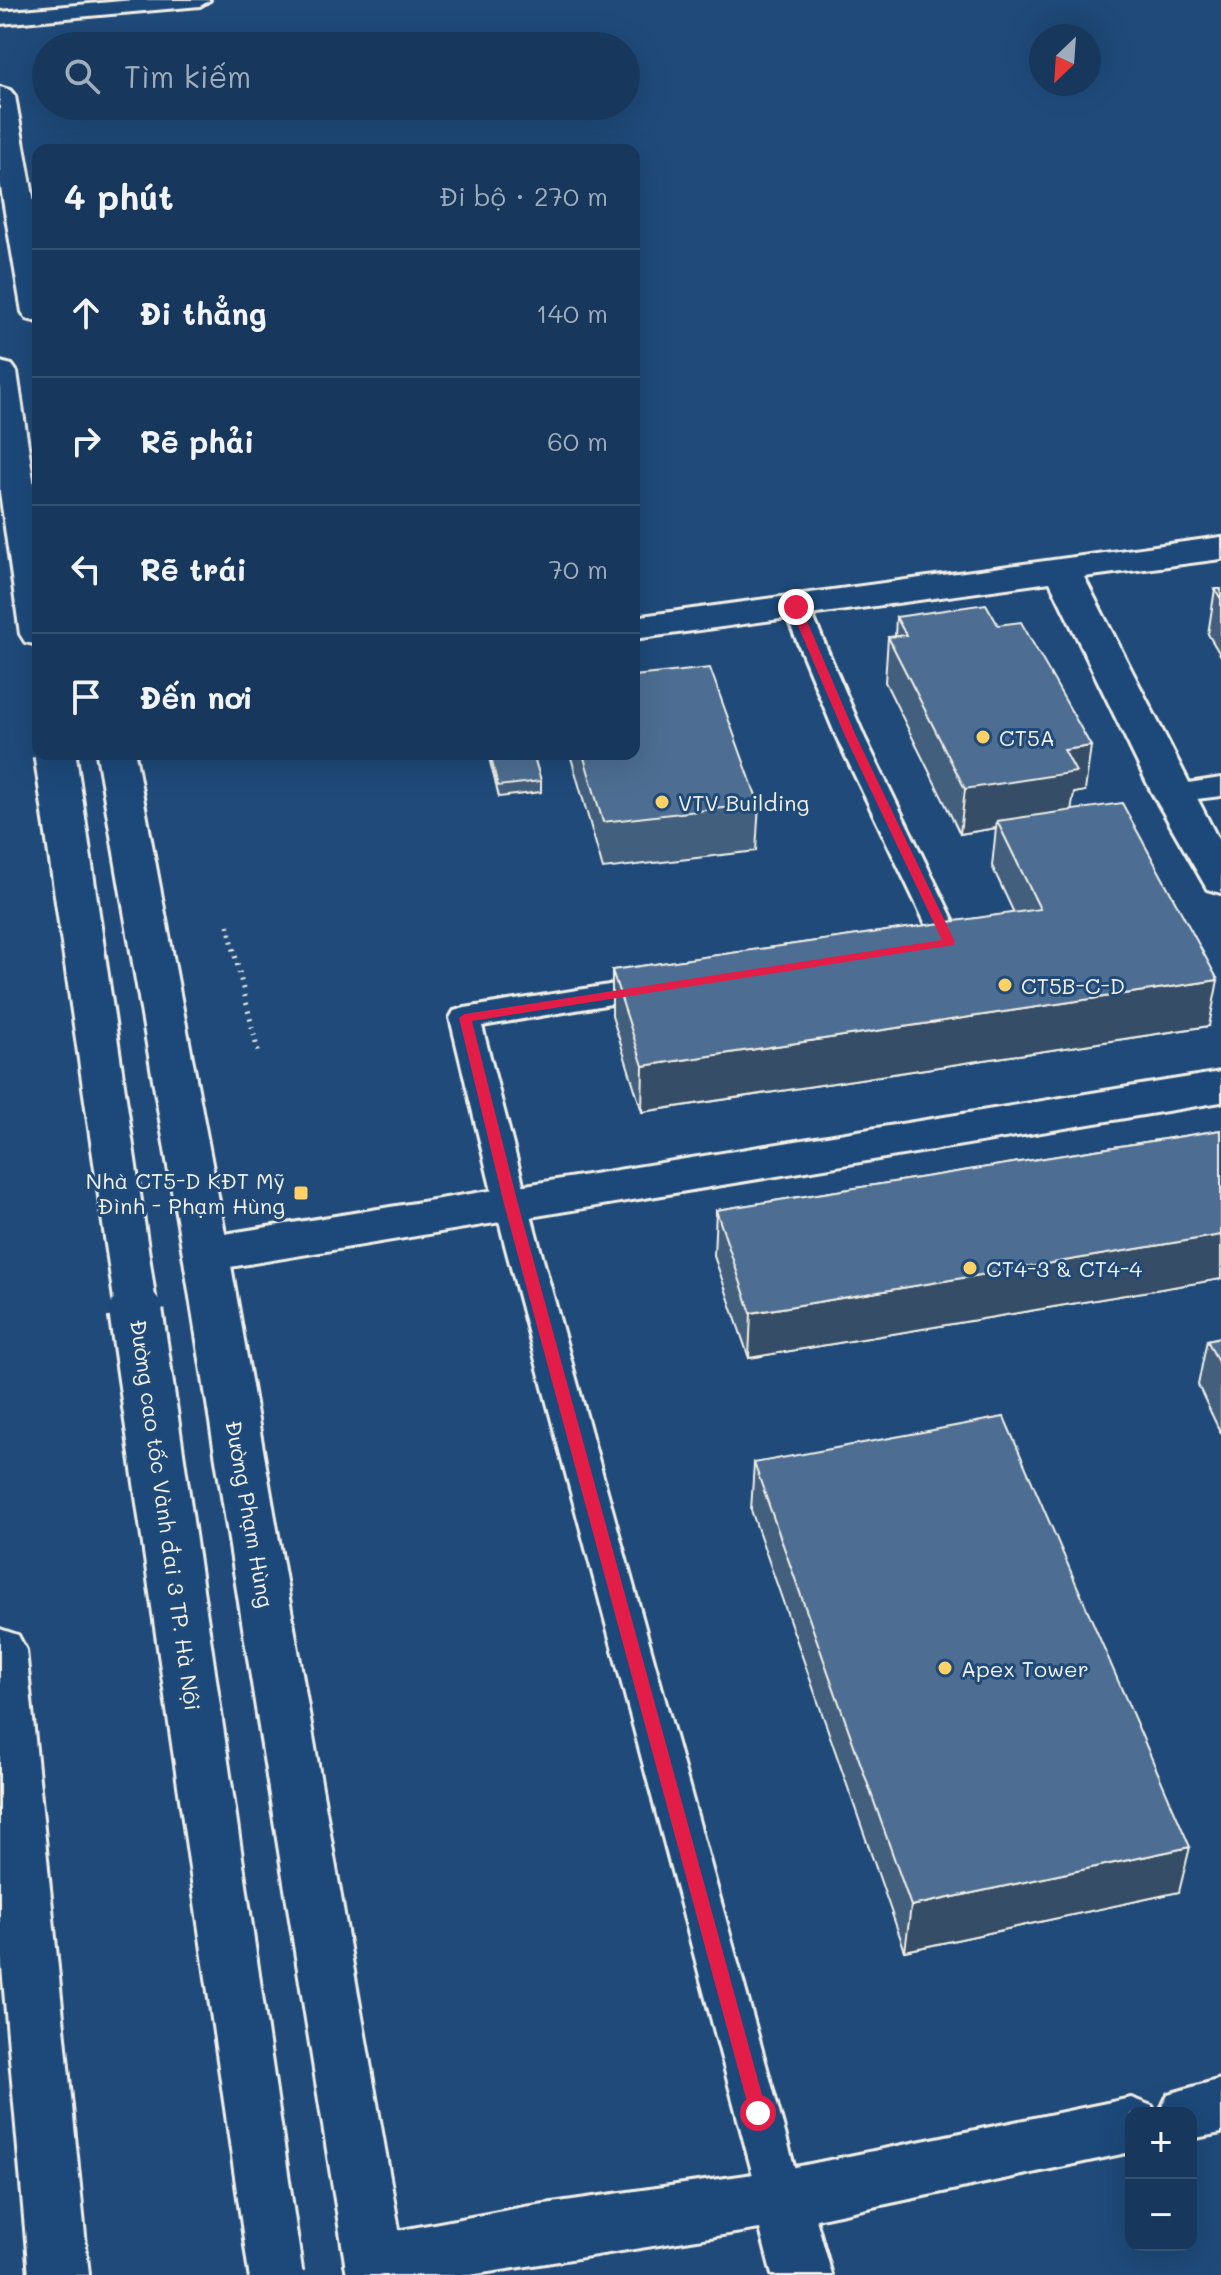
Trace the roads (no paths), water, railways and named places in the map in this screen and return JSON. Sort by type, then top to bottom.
[{"type":"main road","points":[[0,96],[32,278]]},
{"type":"main road","points":[[0,372],[32,593]]},
{"type":"main road","points":[[640,627],[1061,567],[1221,548]]},
{"type":"main road","points":[[1061,567],[1172,793],[1221,880]]},
{"type":"main road","name":"Đường cao tốc Vành đai 3 TP. Hà Nội","points":[[56,760],[276,2275]]},
{"type":"main road","name":"Đường Phạm Hùng","points":[[117,760],[206,1254],[376,2270]]},
{"type":"main road","points":[[206,1254],[1221,1087]]},
{"type":"main road","points":[[0,1650],[59,2275]]},
{"type":"main road","points":[[1197,2111],[1221,2106]]},
{"type":"main road","points":[[376,2270],[524,2236],[781,2198],[1125,2126]]},
{"type":"main road","points":[[781,2198],[802,2275]]},
{"type":"lane","points":[[0,18],[200,0]]},
{"type":"lane","points":[[796,607],[850,736],[949,942],[902,950]]},
{"type":"lane","points":[[1172,793],[1221,787]]},
{"type":"lane","points":[[683,984],[465,1018],[511,1204],[781,2198]]},
{"type":"place","name":"CT5A","points":[[983,737]]},
{"type":"place","name":"VTV Building","points":[[662,802]]},
{"type":"place","name":"CT5B-C-D","points":[[1005,985]]},
{"type":"place","name":"Nhà CT5-D KĐT Mỹ Đình - Phạm Hùng","points":[[301,1193]]},
{"type":"place","name":"CT4-3 & CT4-4","points":[[970,1268]]},
{"type":"place","name":"Apex Tower","points":[[945,1668]]}]
